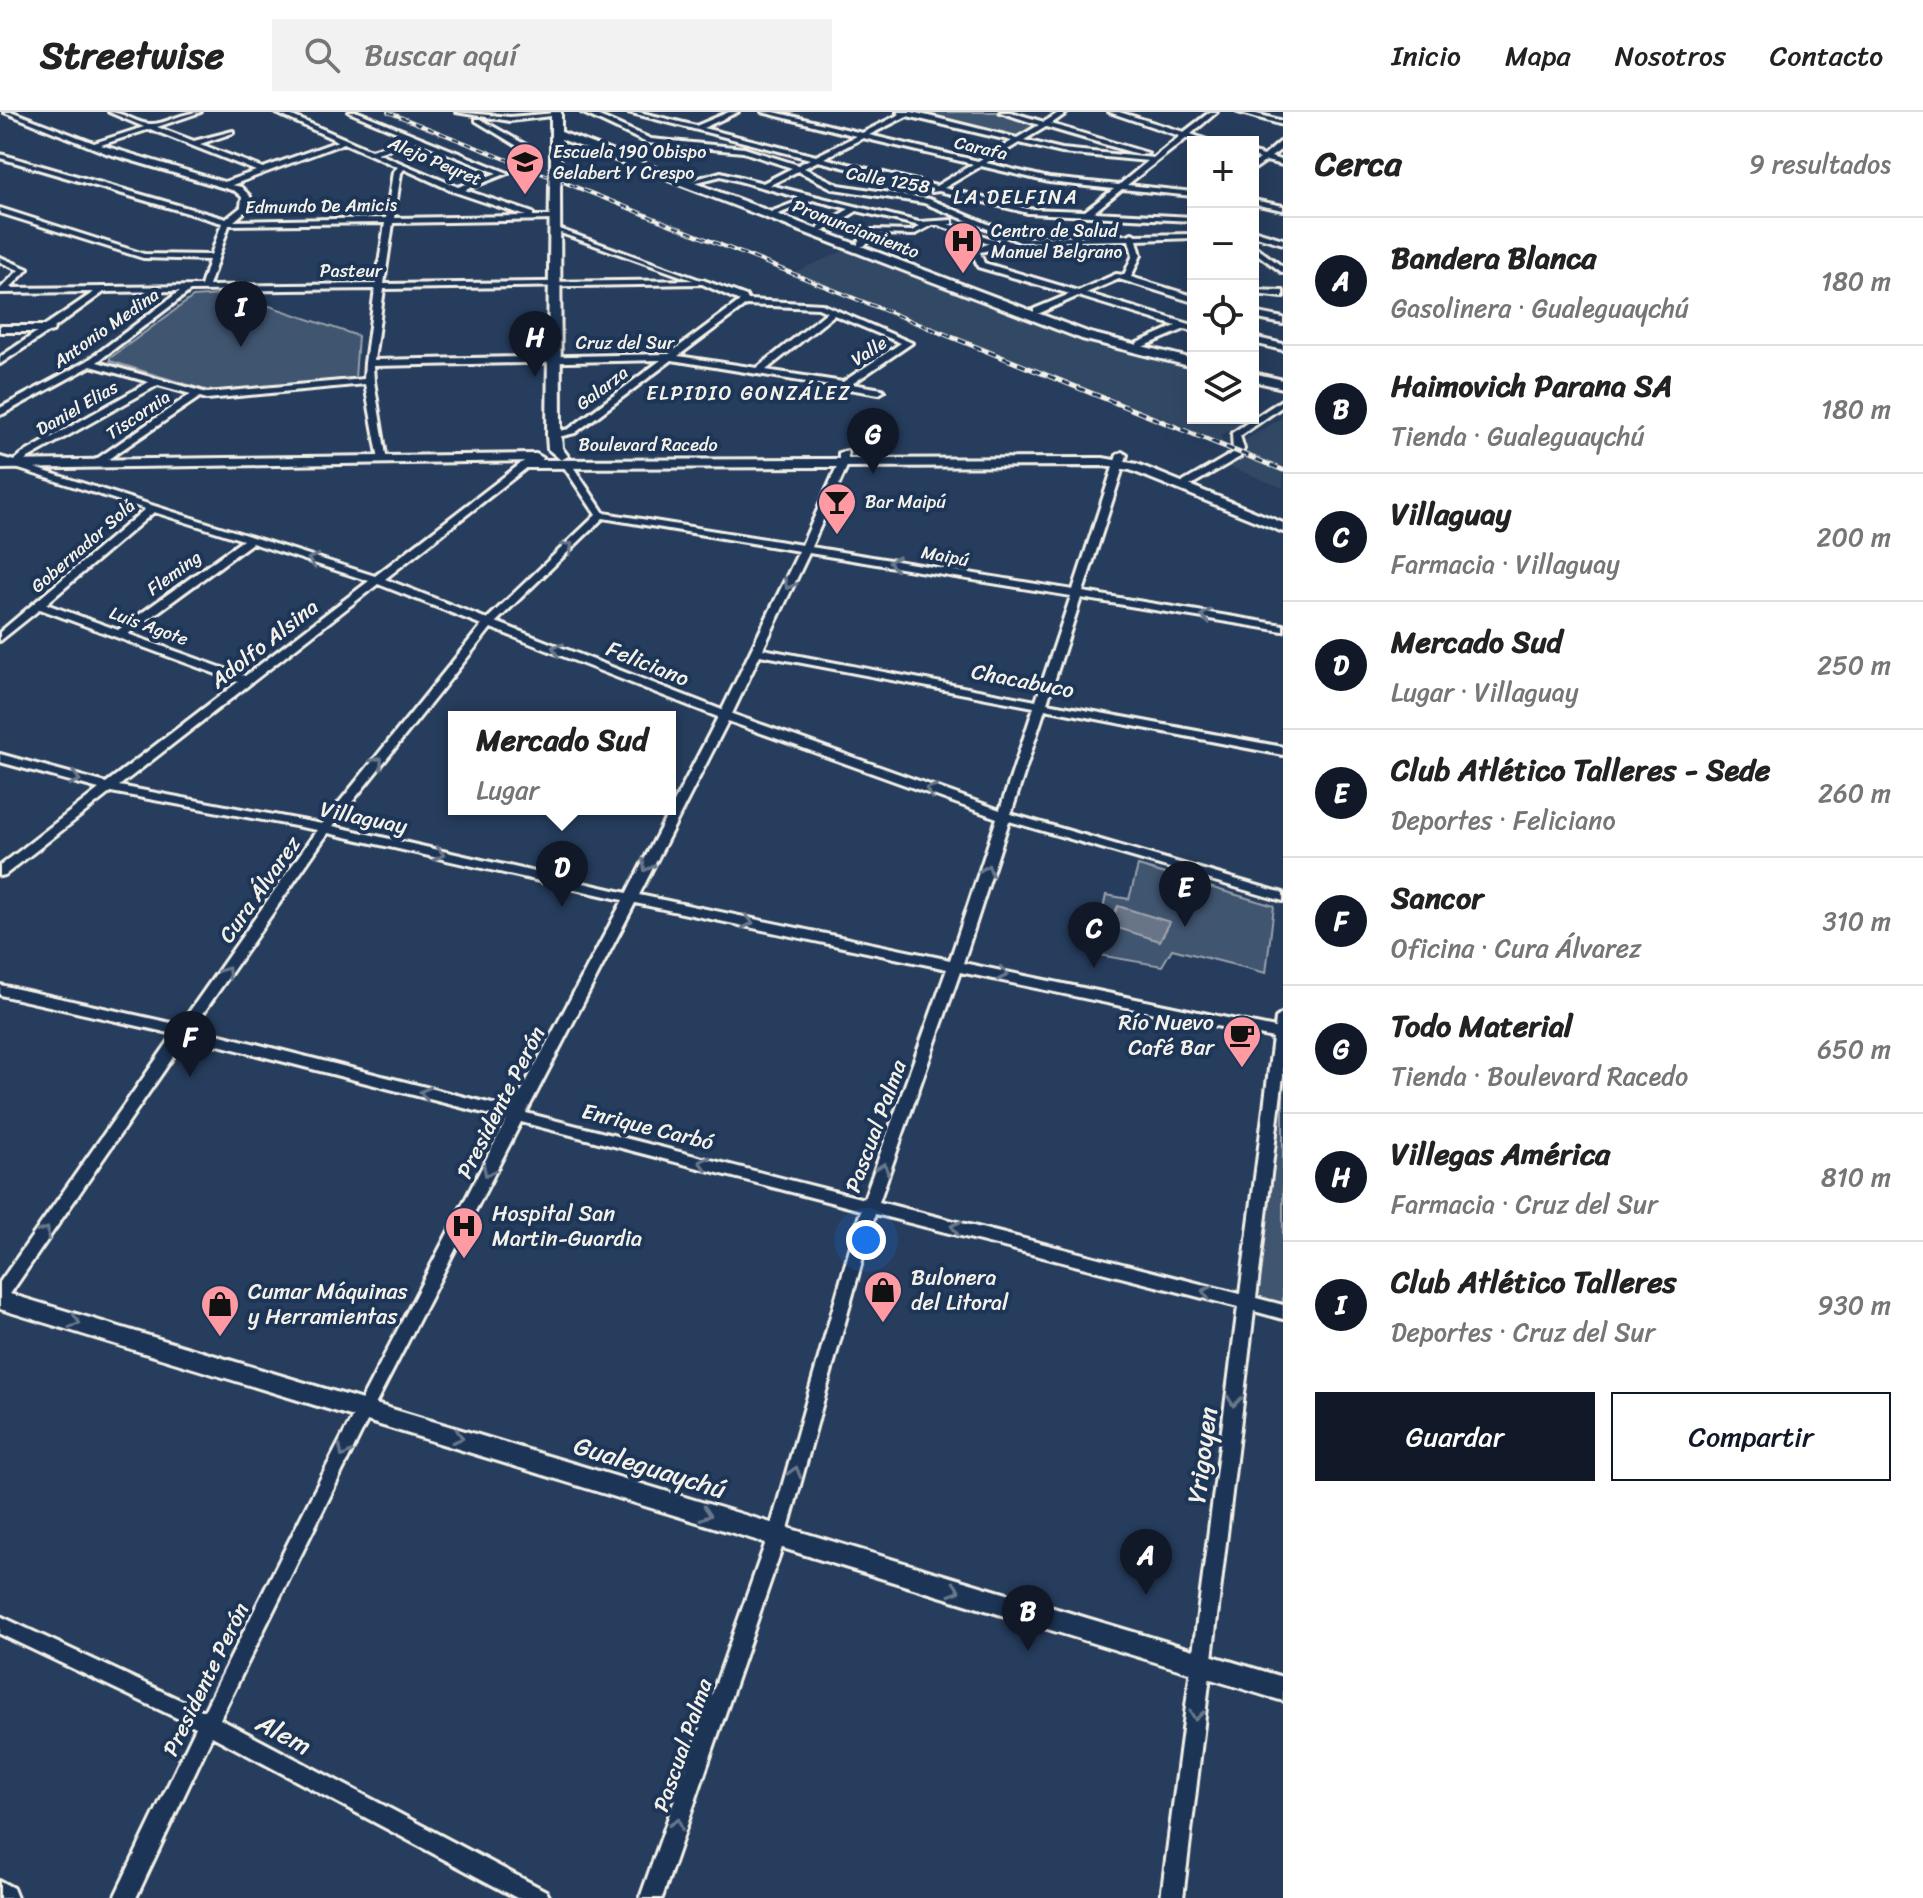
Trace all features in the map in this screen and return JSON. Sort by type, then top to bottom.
[{"type":"main road","points":[[556,113],[555,359],[559,451]]},
{"type":"main road","name":"Pronunciamiento","points":[[556,136],[1086,336],[1187,359]]},
{"type":"main road","name":"Pronunciamiento","points":[[556,136],[693,181],[1037,311],[1187,358]]},
{"type":"main road","points":[[1259,375],[1283,377]]},
{"type":"main road","points":[[1259,376],[1283,384]]},
{"type":"main road","name":"Boulevard Racedo","points":[[4,465],[531,461]]},
{"type":"main road","name":"Boulevard Racedo","points":[[4,465],[32,470],[531,461]]},
{"type":"street","points":[[0,114],[7,112],[94,145],[242,192],[246,198],[244,211],[226,222],[204,288]]},
{"type":"street","points":[[112,112],[261,170]]},
{"type":"street","points":[[94,145],[198,112]]},
{"type":"street","name":"Alejo Peyret","points":[[277,112],[458,190],[538,218]]},
{"type":"street","points":[[287,116],[302,112]]},
{"type":"street","points":[[352,112],[504,173],[458,190]]},
{"type":"street","points":[[459,112],[522,145]]},
{"type":"street","name":"Calle 1258","points":[[584,112],[650,141],[734,148],[799,168],[845,190],[920,199],[1020,240],[1187,236]]},
{"type":"street","points":[[631,112],[1028,211],[1187,219]]},
{"type":"street","points":[[696,128],[735,112]]},
{"type":"street","name":"Carafa","points":[[765,112],[1049,180],[1187,193]]},
{"type":"street","points":[[1003,112],[1158,159]]},
{"type":"street","points":[[920,199],[1065,112]]},
{"type":"street","points":[[1112,112],[1187,136]]},
{"type":"street","points":[[1087,214],[1214,112]]},
{"type":"street","points":[[1241,112],[1283,123]]},
{"type":"street","points":[[470,116],[518,119],[556,113]]},
{"type":"street","points":[[764,185],[905,113],[1070,153],[1158,159]]},
{"type":"street","points":[[498,130],[518,119]]},
{"type":"street","points":[[192,144],[231,132]]},
{"type":"street","points":[[372,152],[418,138]]},
{"type":"street","points":[[224,185],[346,140]]},
{"type":"street","points":[[1259,164],[1283,144]]},
{"type":"street","name":"Edmundo De Amicis","points":[[0,156],[226,222],[538,218],[556,224]]},
{"type":"street","points":[[1259,157],[1283,163]]},
{"type":"street","points":[[384,460],[369,381],[369,363],[397,172],[403,166]]},
{"type":"street","points":[[693,181],[721,174],[855,209],[928,225],[942,225],[993,242],[991,247],[975,254],[981,265],[1018,272],[1187,324]]},
{"type":"street","points":[[776,213],[812,198]]},
{"type":"street","points":[[1259,203],[1283,208]]},
{"type":"street","points":[[821,229],[855,209]]},
{"type":"street","points":[[0,210],[143,256],[214,258]]},
{"type":"street","points":[[942,225],[966,216]]},
{"type":"street","points":[[556,224],[743,298],[744,302],[811,305],[834,311]]},
{"type":"street","points":[[861,244],[875,232],[913,233],[928,225]]},
{"type":"street","points":[[1037,311],[1123,276],[1137,255],[1132,235]]},
{"type":"street","points":[[1259,235],[1283,242]]},
{"type":"street","points":[[1259,252],[1283,271]]},
{"type":"street","points":[[0,259],[24,269],[1,291]]},
{"type":"street","points":[[1123,276],[1187,297]]},
{"type":"street","name":"Pasteur","points":[[1,291],[703,282]]},
{"type":"street","points":[[1144,283],[1187,287]]},
{"type":"street","points":[[0,361],[51,329],[101,291]]},
{"type":"street","name":"Antonio Medina","points":[[0,412],[90,363],[186,291]]},
{"type":"street","points":[[1259,292],[1283,294]]},
{"type":"street","name":"Galarza","points":[[559,451],[572,431],[744,302]]},
{"type":"street","points":[[760,370],[834,311]]},
{"type":"street","name":"Valle","points":[[834,311],[908,343],[846,384]]},
{"type":"street","points":[[1259,316],[1283,321]]},
{"type":"street","points":[[1140,345],[1187,326]]},
{"type":"street","points":[[0,329],[51,329]]},
{"type":"street","points":[[1259,341],[1283,347]]},
{"type":"street","name":"Cruz del Sur","points":[[369,363],[669,357],[879,391]]},
{"type":"street","points":[[90,363],[198,394],[369,381]]},
{"type":"street","name":"Daniel Elias","points":[[4,465],[156,382]]},
{"type":"street","name":"Tiscornia","points":[[95,464],[198,394]]},
{"type":"street","points":[[1186,484],[1237,455],[1239,449],[1235,435],[1283,402]]},
{"type":"street","points":[[559,451],[601,515]]},
{"type":"street","name":"Boulevard Racedo","points":[[531,461],[559,451],[844,458],[1120,459],[1283,519]]},
{"type":"street","name":"Adolfo Alsina","points":[[0,872],[531,461],[559,451]]},
{"type":"street","name":"Presidente Perón","points":[[676,808],[807,548],[844,458]]},
{"type":"street","name":"Pascual Palma","points":[[651,1898],[777,1536],[870,1205],[956,964],[1120,459]]},
{"type":"street","name":"Feliciano","points":[[32,470],[378,580],[723,715],[1005,816],[1283,897]]},
{"type":"street","name":"Boulevard Racedo","points":[[1186,484],[1283,528]]},
{"type":"street","name":"Gobernador Solá","points":[[0,638],[151,509]]},
{"type":"street","name":"Maipú","points":[[601,515],[1283,628]]},
{"type":"street","name":"Cura Álvarez","points":[[0,1298],[325,828],[490,622],[601,515]]},
{"type":"street","name":"Fleming","points":[[120,634],[250,540]]},
{"type":"street","name":"Luis Agote","points":[[39,605],[247,681]]},
{"type":"street","name":"Chacabuco","points":[[755,651],[1283,751]]},
{"type":"street","name":"Villaguay","points":[[0,758],[109,788],[325,828],[631,898],[1282,1034]]},
{"type":"street","name":"Presidente Perón","points":[[125,1898],[206,1722],[673,815]]},
{"type":"street","name":"Enrique Carbó","points":[[0,990],[185,1031],[1283,1312]]},
{"type":"street","name":"Yrigoyen","points":[[1172,1898],[1283,1018]]},
{"type":"street","name":"Gualeguaychú","points":[[0,1298],[1283,1689]]},
{"type":"street","name":"Alem","points":[[0,1625],[206,1722],[539,1898]]},
{"type":"shaded area","points":[[909,112],[1003,112],[1045,124],[1019,141]]},
{"type":"shaded area","points":[[846,250],[1097,347],[1187,369],[1187,424],[1240,424],[1220,436],[1226,446],[1222,448],[788,275]]},
{"type":"shaded area","points":[[234,294],[358,336],[355,378],[212,392],[110,361],[193,297]]},
{"type":"shaded area","points":[[1283,417],[1283,488],[1229,466],[1247,454],[1245,440]]},
{"type":"shaded area","points":[[1138,866],[1274,906],[1266,973],[1172,949],[1162,966],[1093,954],[1106,895],[1129,899]]},
{"type":"shaded area","points":[[1118,906],[1170,922],[1160,941],[1108,925]]},
{"type":"shaded area","points":[[1283,1076],[1283,1305],[1257,1298]]},
{"type":"railway","points":[[388,112],[931,329]]},
{"type":"railway","points":[[931,329],[1283,470]]},
{"type":"place","name":"Escuela 190 Obispo Gelabert Y Crespo","points":[[525,196]]},
{"type":"place","name":"Centro de Salud Manuel Belgrano","points":[[963,275]]},
{"type":"place","name":"Club Atlético Talleres","points":[[241,347]]},
{"type":"place","name":"Villegas América","points":[[535,377]]},
{"type":"place","name":"Todo Material","points":[[873,474]]},
{"type":"place","name":"Bar Maipú","points":[[837,536]]},
{"type":"place","name":"Mercado Sud","points":[[562,907]]},
{"type":"place","name":"Club Atlético Talleres - Sede","points":[[1185,927]]},
{"type":"place","name":"Villaguay","points":[[1094,968]]},
{"type":"place","name":"Río Nuevo Café Bar","points":[[1242,1069]]},
{"type":"place","name":"Sancor","points":[[190,1077]]},
{"type":"place","name":"Hospital San Martin-Guardia","points":[[464,1260]]},
{"type":"place","name":"Bulonera del Litoral","points":[[883,1324]]},
{"type":"place","name":"Cumar Máquinas y Herramientas","points":[[220,1338]]},
{"type":"place","name":"Bandera Blanca","points":[[1146,1595]]},
{"type":"place","name":"Haimovich Parana SA","points":[[1028,1651]]},
{"type":"district","name":"LA DELFINA","points":[[1016,197]]},
{"type":"district","name":"ELPIDIO GONZÁLEZ","points":[[749,393]]}]
